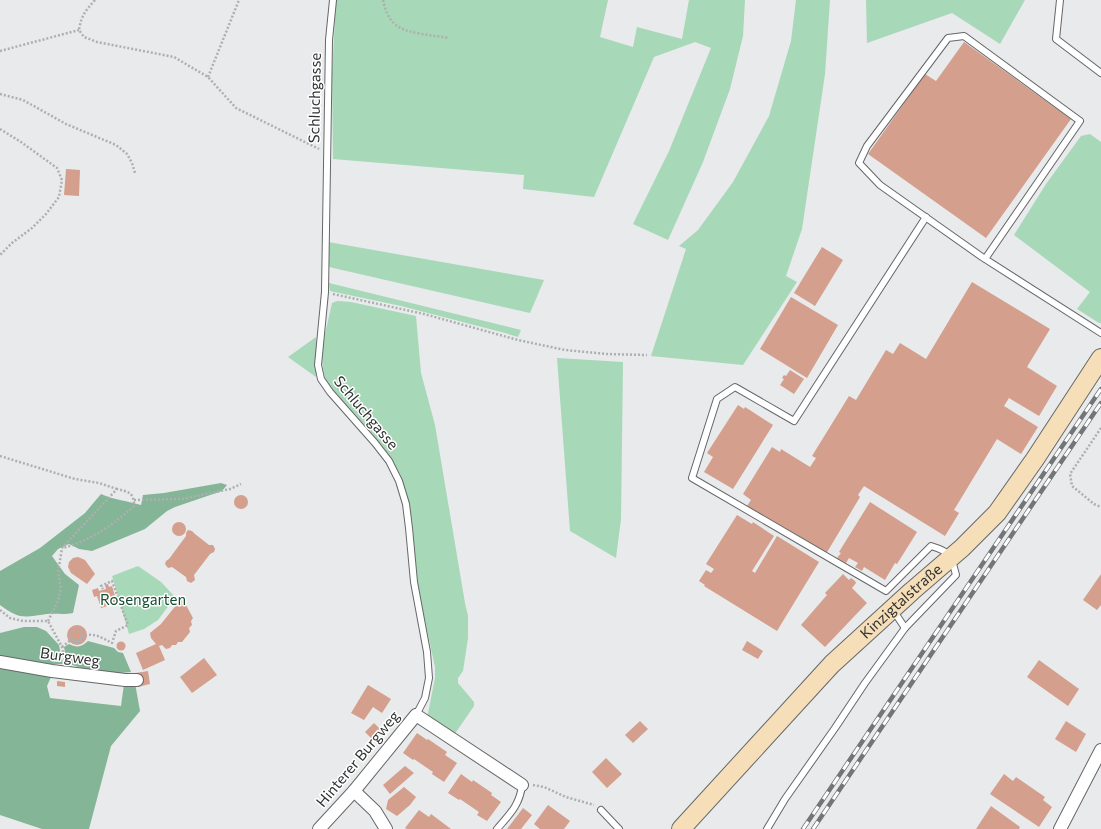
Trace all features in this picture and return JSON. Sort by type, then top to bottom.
[{"type":"main road","name":"Kinzigtalstraße","points":[[680,829],[832,664],[952,557],[997,513],[1035,459],[1101,358]]},
{"type":"street","name":"Burgweg","points":[[0,662],[52,671],[125,680],[137,680]]},
{"type":"street","name":"Hinterer Burgweg","points":[[319,829],[354,791],[416,715],[522,785]]},
{"type":"street","points":[[1060,829],[1101,750]]},
{"type":"street","points":[[354,791],[376,811],[386,829]]},
{"type":"lane","name":"Schluchgasse","points":[[333,0],[329,40],[325,292],[318,365],[321,379],[330,392],[376,443],[389,461],[399,481],[406,504],[410,528],[414,582],[427,652],[429,678],[425,698],[416,715]]},
{"type":"lane","points":[[1060,0],[1056,39],[1101,73]]},
{"type":"lane","points":[[985,259],[1080,121],[964,36],[948,38],[867,146],[859,163],[880,185],[985,259],[1101,333]]},
{"type":"lane","points":[[767,829],[785,799],[905,628],[956,575],[952,557],[945,550],[931,546],[886,591],[692,478],[717,399],[735,387],[794,421],[926,217]]},
{"type":"lane","points":[[892,609],[905,628]]},
{"type":"lane","points":[[497,829],[515,807],[521,795],[522,785]]},
{"type":"lane","points":[[601,810],[618,829]]},
{"type":"path","points":[[95,0],[84,12],[80,20],[79,30],[84,36],[97,42],[174,57],[208,77],[236,108],[327,152]]},
{"type":"path","points":[[208,77],[240,0]]},
{"type":"path","points":[[383,0],[388,17],[396,26],[409,31],[448,38]]},
{"type":"path","points":[[0,51],[79,30]]},
{"type":"path","points":[[0,94],[23,100],[66,124],[116,145],[127,154],[135,173]]},
{"type":"path","points":[[0,129],[16,138],[57,168],[62,180],[59,197],[46,214],[0,255]]},
{"type":"path","points":[[325,292],[424,314],[518,340],[565,350],[607,354],[647,355]]},
{"type":"path","points":[[1101,428],[1070,474],[1072,486],[1094,504],[1101,507]]},
{"type":"path","points":[[0,456],[75,479],[99,483],[132,495],[134,506],[120,519],[73,546],[62,548]]},
{"type":"path","points":[[134,500],[182,499],[230,489],[241,484]]},
{"type":"path","points":[[48,621],[58,601],[61,588],[58,573],[62,548],[116,489]]},
{"type":"path","points":[[62,647],[72,639],[75,642],[80,641],[83,636],[79,630],[73,631],[70,636],[75,642],[80,641],[83,636],[88,634],[95,635],[112,643],[116,631],[128,625],[112,581],[102,586],[103,590]]},
{"type":"path","points":[[0,610],[10,618],[48,621]]},
{"type":"path","points":[[48,621],[62,647],[69,673]]},
{"type":"path","points":[[522,785],[544,787],[566,798],[592,804],[601,810]]},
{"type":"green space","points":[[336,0],[608,0],[600,37],[633,47],[637,27],[682,39],[689,0],[745,0],[743,36],[730,89],[703,162],[668,240],[633,224],[669,151],[711,48],[695,42],[654,57],[594,197],[523,189],[524,175],[333,159],[332,73]]},
{"type":"green space","points":[[796,0],[830,0],[825,74],[802,229],[786,276],[797,282],[743,365],[651,356],[686,249],[679,246],[698,230],[733,182],[769,116],[791,41]]},
{"type":"green space","points":[[866,0],[1025,0],[1000,44],[952,13],[867,43]]},
{"type":"green space","points":[[1090,134],[1101,142],[1101,323],[1077,309],[1090,292],[1014,235],[1046,184],[1081,136]]},
{"type":"green space","points":[[328,242],[544,280],[530,313],[329,267]]},
{"type":"green space","points":[[329,283],[521,330],[518,337],[401,306],[330,291]]},
{"type":"green space","points":[[337,301],[351,302],[416,316],[421,373],[435,425],[468,616],[468,638],[463,671],[458,678],[458,683],[474,702],[474,706],[454,735],[427,718],[435,678],[435,667],[416,579],[412,520],[401,476],[391,457],[372,433],[327,383],[324,373],[322,353],[325,333],[332,303]]},
{"type":"green space","points":[[316,337],[316,377],[288,357]]},
{"type":"green space","points":[[557,358],[623,362],[621,519],[616,558],[570,531]]},
{"type":"green space","points":[[221,483],[227,485],[222,491],[175,507],[167,511],[145,529],[92,551],[79,549],[69,544],[58,549],[52,556],[65,574],[79,585],[73,613],[22,616],[7,610],[0,605],[0,571],[40,548],[85,513],[101,494],[111,498],[141,505],[143,495],[164,493]]},
{"type":"green space","name":"Rosengarten","points":[[138,566],[161,582],[175,597],[158,620],[144,629],[129,634],[112,576]]},
{"type":"green space","points":[[24,627],[37,627],[46,631],[59,645],[63,664],[50,664],[0,656],[0,633]]},
{"type":"green space","points":[[88,641],[114,648],[118,652],[123,653],[131,672],[107,674],[84,669],[67,663],[64,647],[69,644],[74,646],[84,645]]},
{"type":"green space","points":[[0,668],[51,677],[47,686],[50,698],[121,706],[124,684],[135,683],[140,711],[111,746],[89,829],[42,829],[0,815]]},
{"type":"building","points":[[964,42],[1071,119],[986,238],[868,154],[925,74],[936,81]]},
{"type":"building","points":[[66,169],[80,170],[79,196],[64,195]]},
{"type":"building","points":[[822,247],[843,260],[815,306],[794,293]]},
{"type":"building","points":[[972,282],[1050,329],[1027,367],[1057,386],[1039,416],[1009,398],[1004,406],[1038,427],[1021,454],[997,439],[954,510],[959,513],[945,536],[864,486],[858,495],[860,497],[826,554],[747,506],[751,500],[743,494],[772,447],[780,452],[781,449],[810,467],[816,458],[812,456],[849,396],[856,400],[886,350],[893,354],[900,343],[926,359]]},
{"type":"building","points":[[791,297],[838,325],[807,378],[760,349]]},
{"type":"building","points":[[790,370],[804,379],[794,394],[780,385],[784,379],[782,378],[784,375],[786,376]]},
{"type":"building","points":[[738,405],[744,409],[745,407],[773,425],[733,489],[704,472],[713,457],[707,453]]},
{"type":"building","points":[[238,495],[244,495],[248,499],[248,505],[244,509],[238,509],[234,505],[234,499]]},
{"type":"building","points":[[870,502],[917,532],[885,580],[864,567],[862,571],[855,567],[858,563],[849,558],[846,563],[837,558],[841,553],[839,552]]},
{"type":"building","points":[[737,515],[752,524],[753,522],[774,536],[752,571],[755,573],[777,536],[819,562],[777,631],[704,586],[705,585],[699,581],[706,570],[711,573],[714,569],[706,564]]},
{"type":"building","points":[[179,522],[184,524],[186,529],[184,534],[179,536],[174,534],[172,529],[174,524]]},
{"type":"building","points":[[188,530],[192,531],[209,545],[213,545],[215,549],[194,575],[195,580],[191,583],[187,581],[186,577],[172,567],[168,568],[165,564],[186,536]]},
{"type":"building","points":[[78,557],[85,560],[95,574],[87,584],[71,573],[68,567],[69,562],[73,558]]},
{"type":"building","points":[[843,574],[849,580],[851,578],[855,581],[856,583],[852,588],[867,603],[825,647],[801,625],[827,595],[825,593]]},
{"type":"building","points":[[1101,574],[1101,605],[1097,610],[1083,600]]},
{"type":"building","points":[[108,584],[109,587],[112,586],[117,603],[101,608],[97,596],[94,597],[92,590],[98,588],[99,591],[106,589],[105,585]]},
{"type":"building","points":[[181,599],[185,601],[193,618],[191,621],[192,625],[189,628],[190,632],[182,642],[172,645],[170,648],[166,649],[162,645],[159,646],[165,660],[143,670],[136,653],[156,644],[151,638],[150,633],[161,624]]},
{"type":"building","points":[[77,625],[84,628],[87,635],[84,642],[77,645],[70,642],[67,635],[70,628]]},
{"type":"building","points":[[747,641],[763,651],[758,659],[742,650]]},
{"type":"building","points":[[119,642],[123,642],[125,646],[123,650],[119,650],[117,648],[117,644]]},
{"type":"building","points":[[204,658],[217,675],[192,693],[180,677]]},
{"type":"building","points":[[1039,660],[1079,689],[1068,706],[1027,677]]},
{"type":"building","points":[[148,671],[150,684],[138,687],[136,673]]},
{"type":"building","points":[[57,681],[65,682],[65,687],[57,686]]},
{"type":"building","points":[[368,685],[391,699],[382,713],[373,707],[364,720],[351,713]]},
{"type":"building","points":[[640,721],[648,729],[633,743],[625,735]]},
{"type":"building","points":[[1066,721],[1086,734],[1076,752],[1055,739]]},
{"type":"building","points":[[374,723],[383,732],[374,741],[365,732]]},
{"type":"building","points":[[417,733],[447,752],[445,755],[457,763],[444,782],[432,774],[433,772],[403,753]]},
{"type":"building","points":[[606,758],[622,774],[607,788],[592,772]]},
{"type":"building","points":[[405,766],[414,773],[390,794],[383,785]]},
{"type":"building","points":[[461,774],[492,793],[491,795],[501,802],[487,821],[477,815],[479,812],[448,793]]},
{"type":"building","points":[[1004,774],[1013,781],[1016,777],[1045,797],[1043,800],[1052,807],[1039,827],[990,794]]},
{"type":"building","points":[[404,787],[416,797],[410,805],[397,816],[386,809],[388,800]]},
{"type":"building","points":[[548,805],[570,821],[564,829],[540,829],[534,824]]},
{"type":"building","points":[[991,806],[1020,827],[1019,829],[976,829]]},
{"type":"building","points":[[523,808],[532,815],[521,829],[507,829]]},
{"type":"building","points":[[419,810],[429,817],[431,814],[451,829],[405,828]]},
{"type":"railway","points":[[803,829],[1101,389]]},
{"type":"railway","points":[[813,829],[1101,403]]}]
